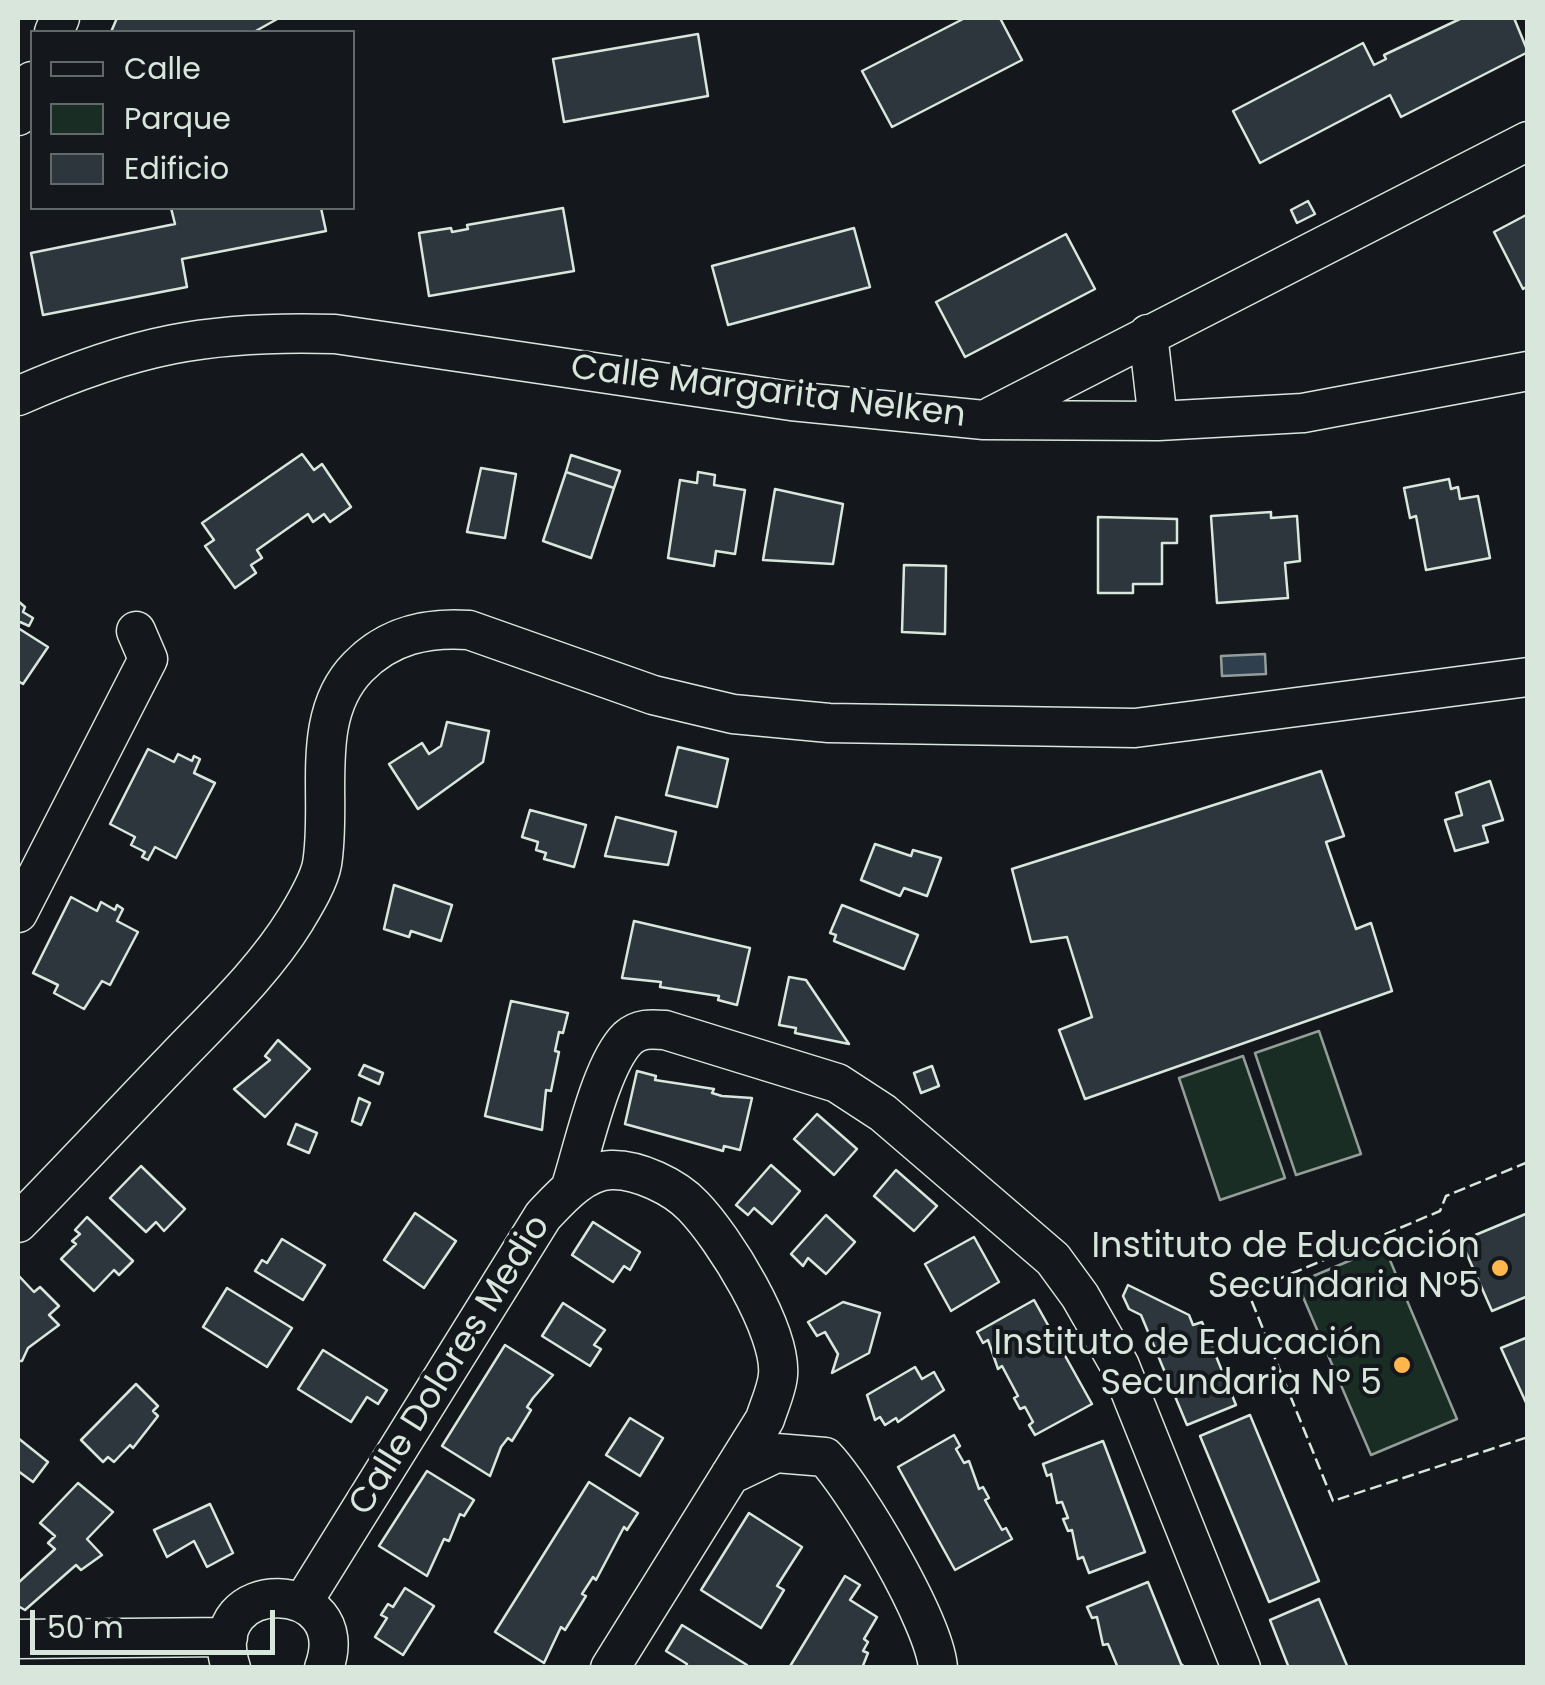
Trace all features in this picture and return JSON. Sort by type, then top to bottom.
[{"type":"street","points":[[18,116],[30,87]]},
{"type":"street","points":[[984,420],[1528,141]]},
{"type":"street","name":"Calle Margarita Nelken","points":[[18,396],[86,366],[177,340],[261,332],[335,334],[791,401],[984,420],[1158,422],[1303,413],[1528,371]]},
{"type":"street","points":[[1148,334],[1158,422]]},
{"type":"street","points":[[18,1223],[240,990],[296,920],[321,869],[328,810],[326,734],[337,695],[359,666],[400,637],[440,628],[470,630],[652,695],[733,714],[829,723],[1135,728],[1528,677]]},
{"type":"street","points":[[18,913],[148,659],[136,631]]},
{"type":"street","points":[[572,1186],[612,1064],[627,1039],[643,1029],[665,1030],[837,1083],[883,1113],[1054,1260],[1080,1296],[1120,1366],[1241,1668]]},
{"type":"street","name":"Calle Dolores Medio","points":[[303,1602],[543,1216],[572,1186],[609,1169],[653,1179],[692,1204],[723,1244],[767,1326],[778,1374],[764,1420],[610,1668]]},
{"type":"street","points":[[730,1476],[776,1453],[825,1457],[849,1483],[926,1628],[938,1668]]},
{"type":"street","points":[[18,1639],[229,1652],[239,1614],[252,1602],[274,1596],[303,1602],[322,1620],[328,1636],[324,1668]]},
{"type":"green space","points":[[1319,1031],[1361,1154],[1296,1175],[1255,1053]]},
{"type":"green space","points":[[1243,1056],[1285,1178],[1220,1200],[1179,1078]]},
{"type":"green space","points":[[1384,1246],[1457,1419],[1371,1455],[1297,1283]]},
{"type":"water","points":[[1265,654],[1266,674],[1222,676],[1221,656]]},
{"type":"building","points":[[117,18],[279,18],[258,30],[112,30]]},
{"type":"building","points":[[965,18],[1000,18],[1022,60],[892,127],[862,71]]},
{"type":"building","points":[[1462,18],[1514,18],[1528,52],[1401,117],[1390,95],[1260,163],[1233,111],[1363,43],[1374,65],[1386,59],[1384,55]]},
{"type":"building","points":[[698,34],[708,96],[564,122],[553,59]]},
{"type":"building","points":[[1308,201],[1315,214],[1297,223],[1291,210]]},
{"type":"building","points":[[563,208],[574,271],[429,296],[419,233],[451,228],[452,232],[468,229],[467,225]]},
{"type":"building","points":[[172,210],[321,210],[326,231],[182,259],[187,287],[43,315],[31,253],[175,224]]},
{"type":"building","points":[[1528,214],[1528,286],[1523,289],[1494,232]]},
{"type":"building","points":[[854,228],[870,287],[728,325],[712,266]]},
{"type":"building","points":[[1066,234],[1095,289],[965,357],[936,302]]},
{"type":"building","points":[[302,454],[314,470],[322,464],[351,507],[330,522],[324,514],[313,522],[308,514],[257,550],[262,558],[251,565],[256,573],[235,588],[205,546],[214,540],[202,523]]},
{"type":"building","points":[[571,455],[620,471],[614,488],[566,472]]},
{"type":"building","points":[[481,468],[516,474],[505,538],[467,532]]},
{"type":"building","points":[[566,472],[614,488],[591,558],[543,541]]},
{"type":"building","points":[[698,472],[715,475],[714,485],[745,490],[735,554],[716,551],[714,566],[668,558],[680,480],[697,483]]},
{"type":"building","points":[[1449,479],[1451,489],[1458,487],[1460,499],[1478,496],[1490,558],[1426,570],[1416,516],[1410,518],[1404,488]]},
{"type":"building","points":[[775,489],[843,504],[833,564],[763,560]]},
{"type":"building","points":[[1271,512],[1271,518],[1297,516],[1300,561],[1285,563],[1288,598],[1217,603],[1211,516]]},
{"type":"building","points":[[1098,517],[1177,519],[1177,543],[1162,543],[1162,584],[1133,584],[1133,593],[1098,593]]},
{"type":"building","points":[[904,565],[946,566],[945,634],[902,632]]},
{"type":"building","points":[[18,601],[25,607],[23,612],[33,618],[29,626],[18,621]]},
{"type":"building","points":[[18,628],[48,647],[23,684],[18,681]]},
{"type":"building","points":[[447,722],[489,731],[483,762],[418,809],[389,764],[422,743],[429,754],[441,746]]},
{"type":"building","points":[[678,747],[728,759],[717,807],[666,795]]},
{"type":"building","points":[[148,749],[174,762],[178,754],[192,761],[194,756],[200,759],[194,773],[215,783],[176,858],[155,847],[148,860],[142,857],[145,852],[131,845],[135,837],[110,824]]},
{"type":"building","points":[[1321,771],[1344,836],[1326,842],[1356,929],[1371,923],[1392,991],[1085,1099],[1059,1030],[1092,1017],[1067,937],[1031,942],[1012,869]]},
{"type":"building","points":[[1490,781],[1503,820],[1483,826],[1488,842],[1455,851],[1445,820],[1462,815],[1456,793]]},
{"type":"building","points":[[530,810],[586,825],[574,867],[544,859],[546,853],[536,850],[538,842],[522,837]]},
{"type":"building","points":[[616,817],[676,832],[668,865],[605,856]]},
{"type":"building","points":[[875,844],[911,856],[913,850],[941,858],[927,896],[904,888],[900,896],[861,880]]},
{"type":"building","points":[[394,885],[452,905],[441,941],[411,931],[409,937],[384,929]]},
{"type":"building","points":[[71,897],[97,911],[101,902],[115,910],[117,905],[123,909],[117,921],[138,932],[110,985],[102,981],[84,1009],[54,993],[58,985],[33,973]]},
{"type":"building","points":[[842,905],[918,935],[904,969],[834,941],[836,935],[830,933]]},
{"type":"building","points":[[634,921],[750,948],[737,1005],[718,1000],[719,996],[660,987],[661,982],[622,978]]},
{"type":"building","points":[[789,977],[806,980],[849,1044],[795,1033],[796,1028],[779,1025]]},
{"type":"building","points":[[511,1001],[568,1013],[563,1033],[559,1032],[551,1091],[546,1090],[542,1130],[485,1116]]},
{"type":"building","points":[[278,1040],[310,1069],[265,1117],[234,1089],[270,1060],[265,1056]]},
{"type":"building","points":[[364,1065],[383,1073],[379,1084],[359,1075]]},
{"type":"building","points":[[932,1066],[939,1086],[921,1093],[914,1073]]},
{"type":"building","points":[[637,1071],[656,1076],[655,1080],[714,1089],[712,1093],[722,1096],[752,1098],[740,1150],[724,1146],[723,1151],[625,1124]]},
{"type":"building","points":[[359,1098],[370,1103],[361,1125],[352,1121]]},
{"type":"building","points":[[817,1114],[857,1149],[834,1175],[794,1139]]},
{"type":"building","points":[[296,1124],[317,1133],[309,1153],[288,1144]]},
{"type":"building","points":[[771,1165],[800,1191],[772,1224],[754,1208],[748,1215],[736,1205]]},
{"type":"building","points":[[141,1166],[185,1209],[164,1231],[156,1222],[146,1232],[110,1198]]},
{"type":"building","points":[[896,1170],[937,1206],[914,1231],[874,1196]]},
{"type":"building","points":[[415,1213],[456,1241],[424,1288],[384,1260]]},
{"type":"building","name":"Instituto de Educación Secundaria Nº5","points":[[1528,1213],[1528,1296],[1492,1311],[1461,1241]]},
{"type":"building","points":[[826,1215],[855,1242],[826,1274],[808,1258],[803,1266],[791,1254]]},
{"type":"building","points":[[87,1217],[133,1261],[119,1275],[114,1270],[94,1291],[61,1259],[76,1244],[72,1241],[80,1234],[75,1230]]},
{"type":"building","points":[[593,1222],[640,1252],[630,1270],[624,1266],[613,1282],[572,1255]]},
{"type":"building","points":[[974,1237],[999,1282],[951,1311],[925,1264]]},
{"type":"building","points":[[282,1239],[325,1265],[303,1300],[255,1271],[262,1260],[267,1263]]},
{"type":"building","points":[[18,1275],[34,1292],[40,1287],[59,1306],[49,1315],[59,1325],[28,1348],[22,1361],[18,1361]]},
{"type":"building","points":[[1128,1285],[1189,1315],[1193,1325],[1202,1322],[1236,1405],[1187,1425],[1141,1315],[1129,1309],[1123,1296]]},
{"type":"building","points":[[227,1288],[292,1328],[267,1367],[203,1327]]},
{"type":"building","points":[[1034,1300],[1092,1404],[1035,1435],[1029,1425],[1033,1422],[1025,1407],[1020,1409],[1014,1398],[1018,1396],[1002,1366],[998,1369],[988,1340],[983,1343],[977,1332]]},
{"type":"building","points":[[843,1302],[880,1313],[869,1353],[832,1373],[838,1354],[825,1332],[817,1336],[808,1322]]},
{"type":"building","points":[[563,1303],[605,1330],[594,1345],[601,1349],[590,1366],[542,1336]]},
{"type":"building","name":"Instituto de Educación Secundaria Nº5","points":[[1528,1337],[1528,1407],[1501,1348]]},
{"type":"building","points":[[505,1345],[553,1375],[527,1407],[531,1410],[512,1441],[508,1438],[501,1447],[490,1476],[442,1446]]},
{"type":"building","points":[[323,1350],[387,1390],[378,1404],[367,1397],[351,1422],[298,1389]]},
{"type":"building","points":[[915,1367],[922,1379],[934,1372],[944,1390],[898,1422],[896,1418],[885,1425],[880,1417],[875,1420],[867,1395]]},
{"type":"building","points":[[136,1384],[158,1406],[153,1411],[158,1416],[133,1448],[130,1445],[114,1462],[108,1457],[103,1462],[81,1440]]},
{"type":"building","points":[[1250,1415],[1319,1581],[1269,1602],[1200,1436]]},
{"type":"building","points":[[630,1418],[663,1438],[640,1476],[606,1455]]},
{"type":"building","points":[[954,1435],[960,1446],[956,1449],[964,1463],[969,1461],[979,1489],[983,1487],[989,1498],[985,1500],[1002,1530],[1006,1528],[1012,1539],[955,1570],[898,1467]]},
{"type":"building","points":[[18,1438],[48,1462],[33,1482],[18,1471]]},
{"type":"building","points":[[1103,1441],[1145,1552],[1089,1573],[1083,1557],[1078,1559],[1072,1530],[1068,1531],[1063,1519],[1068,1518],[1062,1502],[1057,1503],[1051,1474],[1047,1476],[1043,1464]]},
{"type":"building","points":[[427,1471],[474,1500],[464,1516],[460,1514],[449,1541],[444,1539],[427,1576],[379,1546]]},
{"type":"building","points":[[589,1482],[638,1513],[627,1530],[624,1527],[596,1580],[593,1577],[582,1594],[586,1596],[565,1630],[561,1627],[544,1663],[495,1632]]},
{"type":"building","points":[[78,1483],[113,1512],[87,1539],[102,1555],[81,1570],[76,1565],[25,1610],[18,1606],[18,1583],[55,1549],[48,1543],[55,1536],[40,1523]]},
{"type":"building","points":[[210,1504],[233,1553],[207,1567],[194,1541],[167,1557],[154,1530]]},
{"type":"building","points":[[749,1513],[802,1547],[777,1586],[784,1590],[761,1628],[701,1590]]},
{"type":"building","points":[[845,1576],[860,1585],[850,1600],[877,1617],[864,1639],[868,1642],[863,1651],[868,1653],[862,1668],[789,1668]]},
{"type":"building","points":[[1148,1582],[1186,1668],[1118,1668],[1108,1644],[1103,1645],[1097,1617],[1092,1618],[1087,1607]]},
{"type":"building","points":[[405,1588],[434,1606],[403,1655],[375,1637],[387,1618],[381,1615],[388,1604],[393,1607]]},
{"type":"building","points":[[1319,1599],[1348,1668],[1289,1668],[1270,1620]]},
{"type":"building","points":[[682,1625],[747,1665],[685,1668],[687,1664],[666,1651]]},
{"type":"fence","points":[[1528,1162],[1446,1196],[1440,1211],[1248,1292],[1333,1501],[1528,1437]]},
{"type":"place","name":"Instituto de Educación Secundaria Nº5","points":[[1500,1268]]},
{"type":"place","name":"Instituto de Educación Secundaria Nº 5","points":[[1402,1365]]}]
